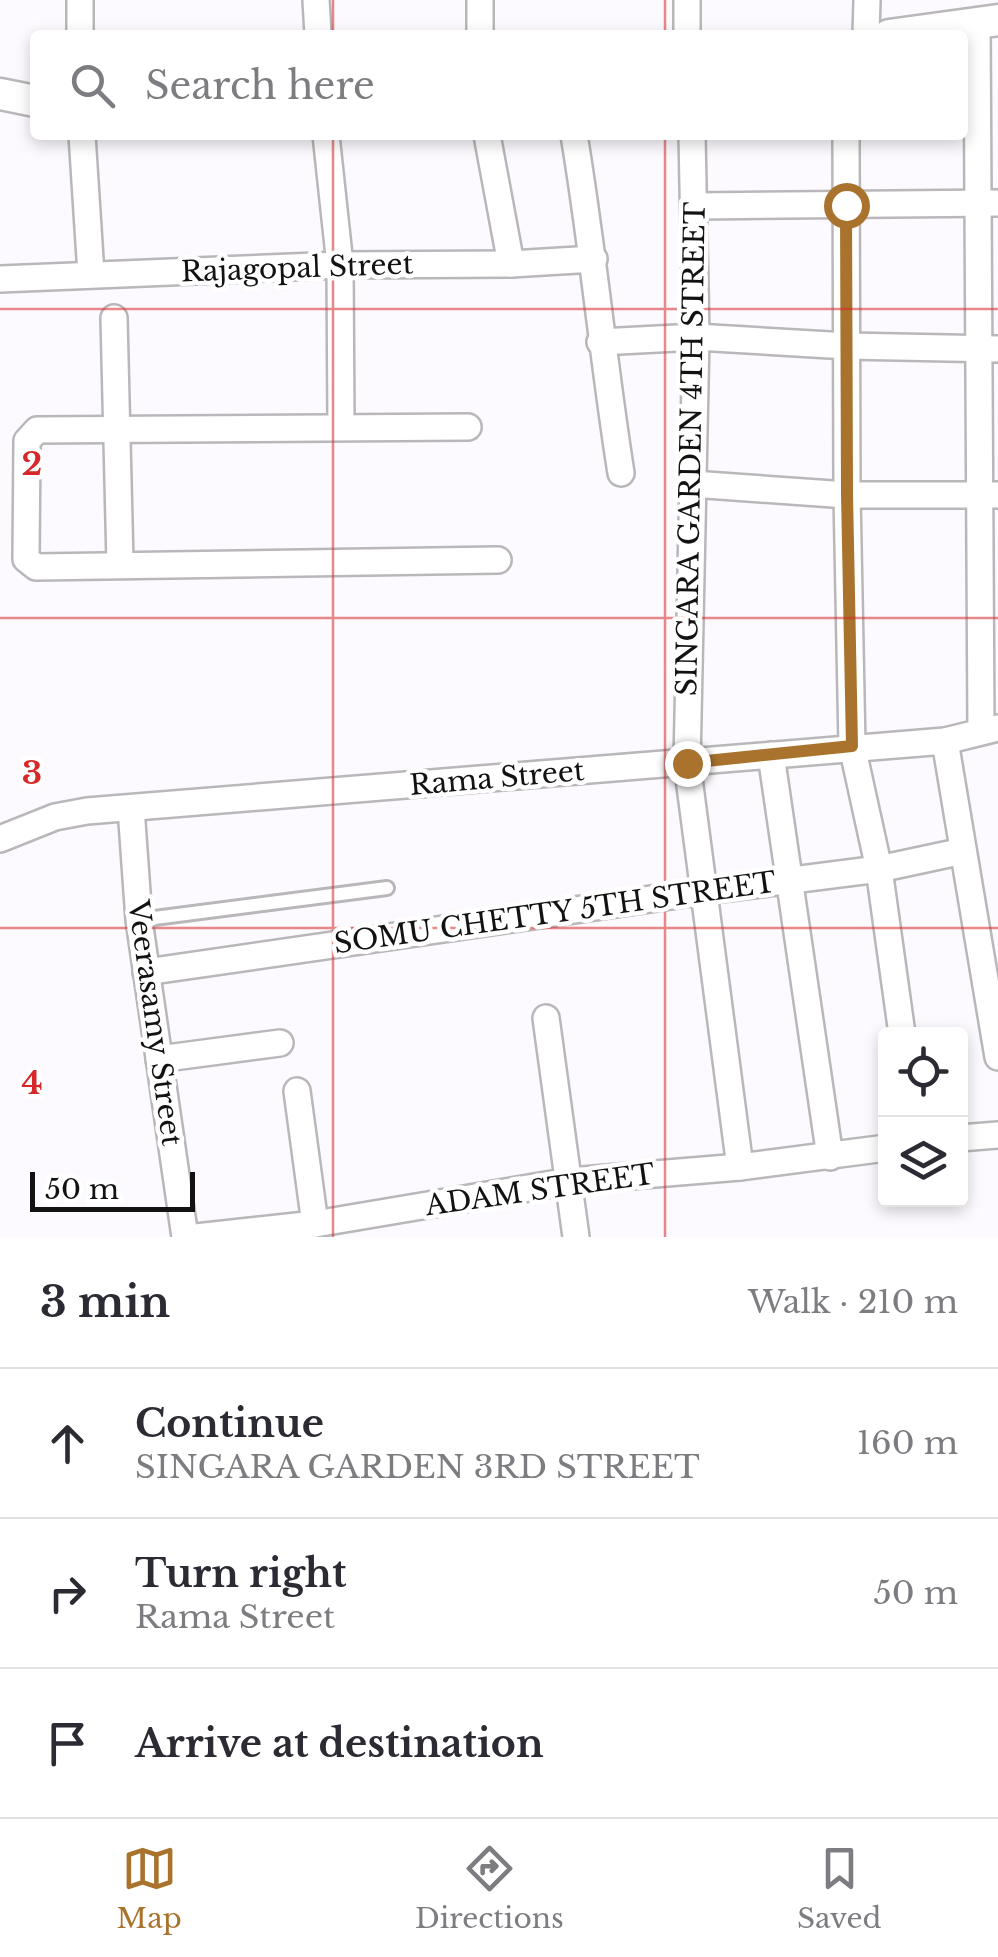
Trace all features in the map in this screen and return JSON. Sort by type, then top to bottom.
[{"type":"street","points":[[80,0],[80,30]]},
{"type":"street","points":[[316,0],[318,30]]},
{"type":"street","points":[[480,0],[480,30]]},
{"type":"street","points":[[687,0],[687,30]]},
{"type":"street","points":[[866,30],[867,0]]},
{"type":"street","points":[[926,30],[988,22],[989,729]]},
{"type":"street","points":[[0,94],[30,101]]},
{"type":"street","points":[[82,140],[92,274]]},
{"type":"street","points":[[327,140],[340,265],[341,427]]},
{"type":"street","points":[[487,140],[512,264]]},
{"type":"street","points":[[575,140],[594,258],[600,342],[620,473]]},
{"type":"street","name":"SINGARA GARDEN 4TH STREET","points":[[692,140],[696,337],[687,763],[740,1167]]},
{"type":"street","points":[[846,140],[852,746],[879,869],[901,1027]]},
{"type":"street","points":[[696,206],[988,203]]},
{"type":"street","name":"Rajagopal Street","points":[[0,280],[594,258]]},
{"type":"street","points":[[114,318],[120,563]]},
{"type":"street","points":[[600,342],[696,337],[988,349]]},
{"type":"street","points":[[468,426],[37,430],[28,441],[26,559],[36,567],[498,560]]},
{"type":"street","points":[[692,484],[847,494],[989,494]]},
{"type":"street","name":"Rama Street","points":[[0,840],[55,817],[131,808],[945,741],[989,729]]},
{"type":"street","points":[[945,741],[998,1057]]},
{"type":"street","points":[[772,755],[830,1157]]},
{"type":"street","name":"Veerasamy Street","points":[[131,808],[146,972],[185,1237]]},
{"type":"street","name":"SOMU CHETTY 5TH STREET","points":[[146,972],[879,869],[963,852]]},
{"type":"street","points":[[546,1018],[576,1237]]},
{"type":"street","points":[[159,1059],[280,1043]]},
{"type":"street","points":[[297,1091],[315,1224]]},
{"type":"street","points":[[968,1137],[998,1135]]},
{"type":"street","name":"ADAM STREET","points":[[196,1237],[315,1224],[570,1180],[740,1167],[878,1149]]},
{"type":"lane","points":[[140,920],[386,888]]},
{"type":"route","points":[[687,763],[852,746],[846,205]]}]
